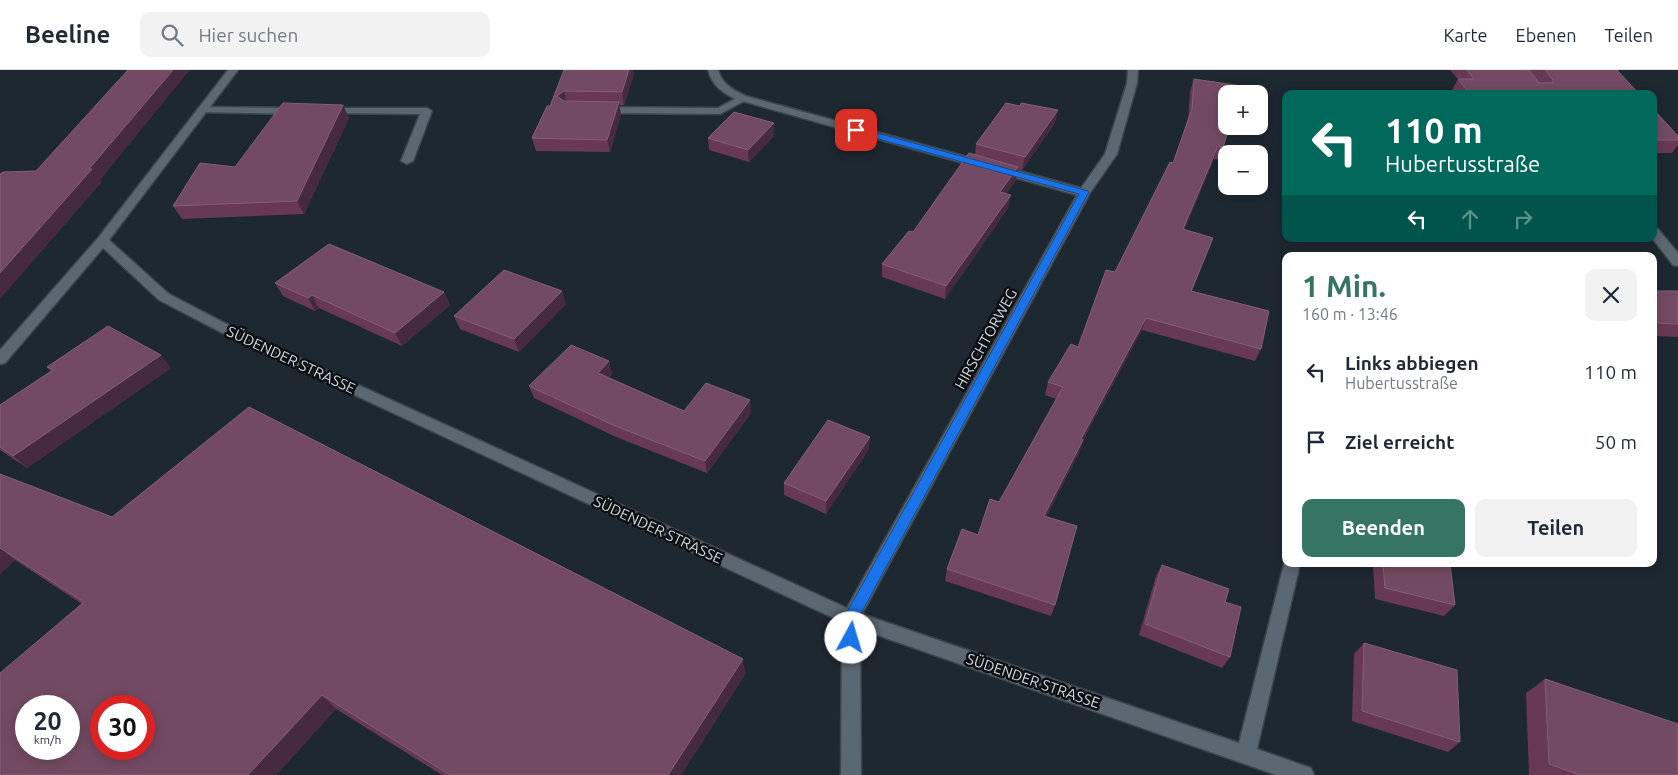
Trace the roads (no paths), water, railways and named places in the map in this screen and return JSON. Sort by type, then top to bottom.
[{"type":"street","points":[[0,360],[102,241],[233,70]]},
{"type":"street","points":[[713,70],[725,90],[742,98],[1084,192]]},
{"type":"street","name":"HIRSCHTORWEG","points":[[851,618],[1084,192],[1111,154],[1132,83],[1133,70]]},
{"type":"street","points":[[586,110],[720,111],[742,98]]},
{"type":"street","points":[[202,110],[427,111],[406,161]]},
{"type":"street","points":[[1657,236],[1678,262]]},
{"type":"street","name":"SÜDENDER STRASSE","points":[[102,241],[164,297],[237,335],[851,618],[1304,775]]},
{"type":"street","points":[[1246,755],[1291,567]]},
{"type":"street","points":[[851,618],[851,775]]}]
